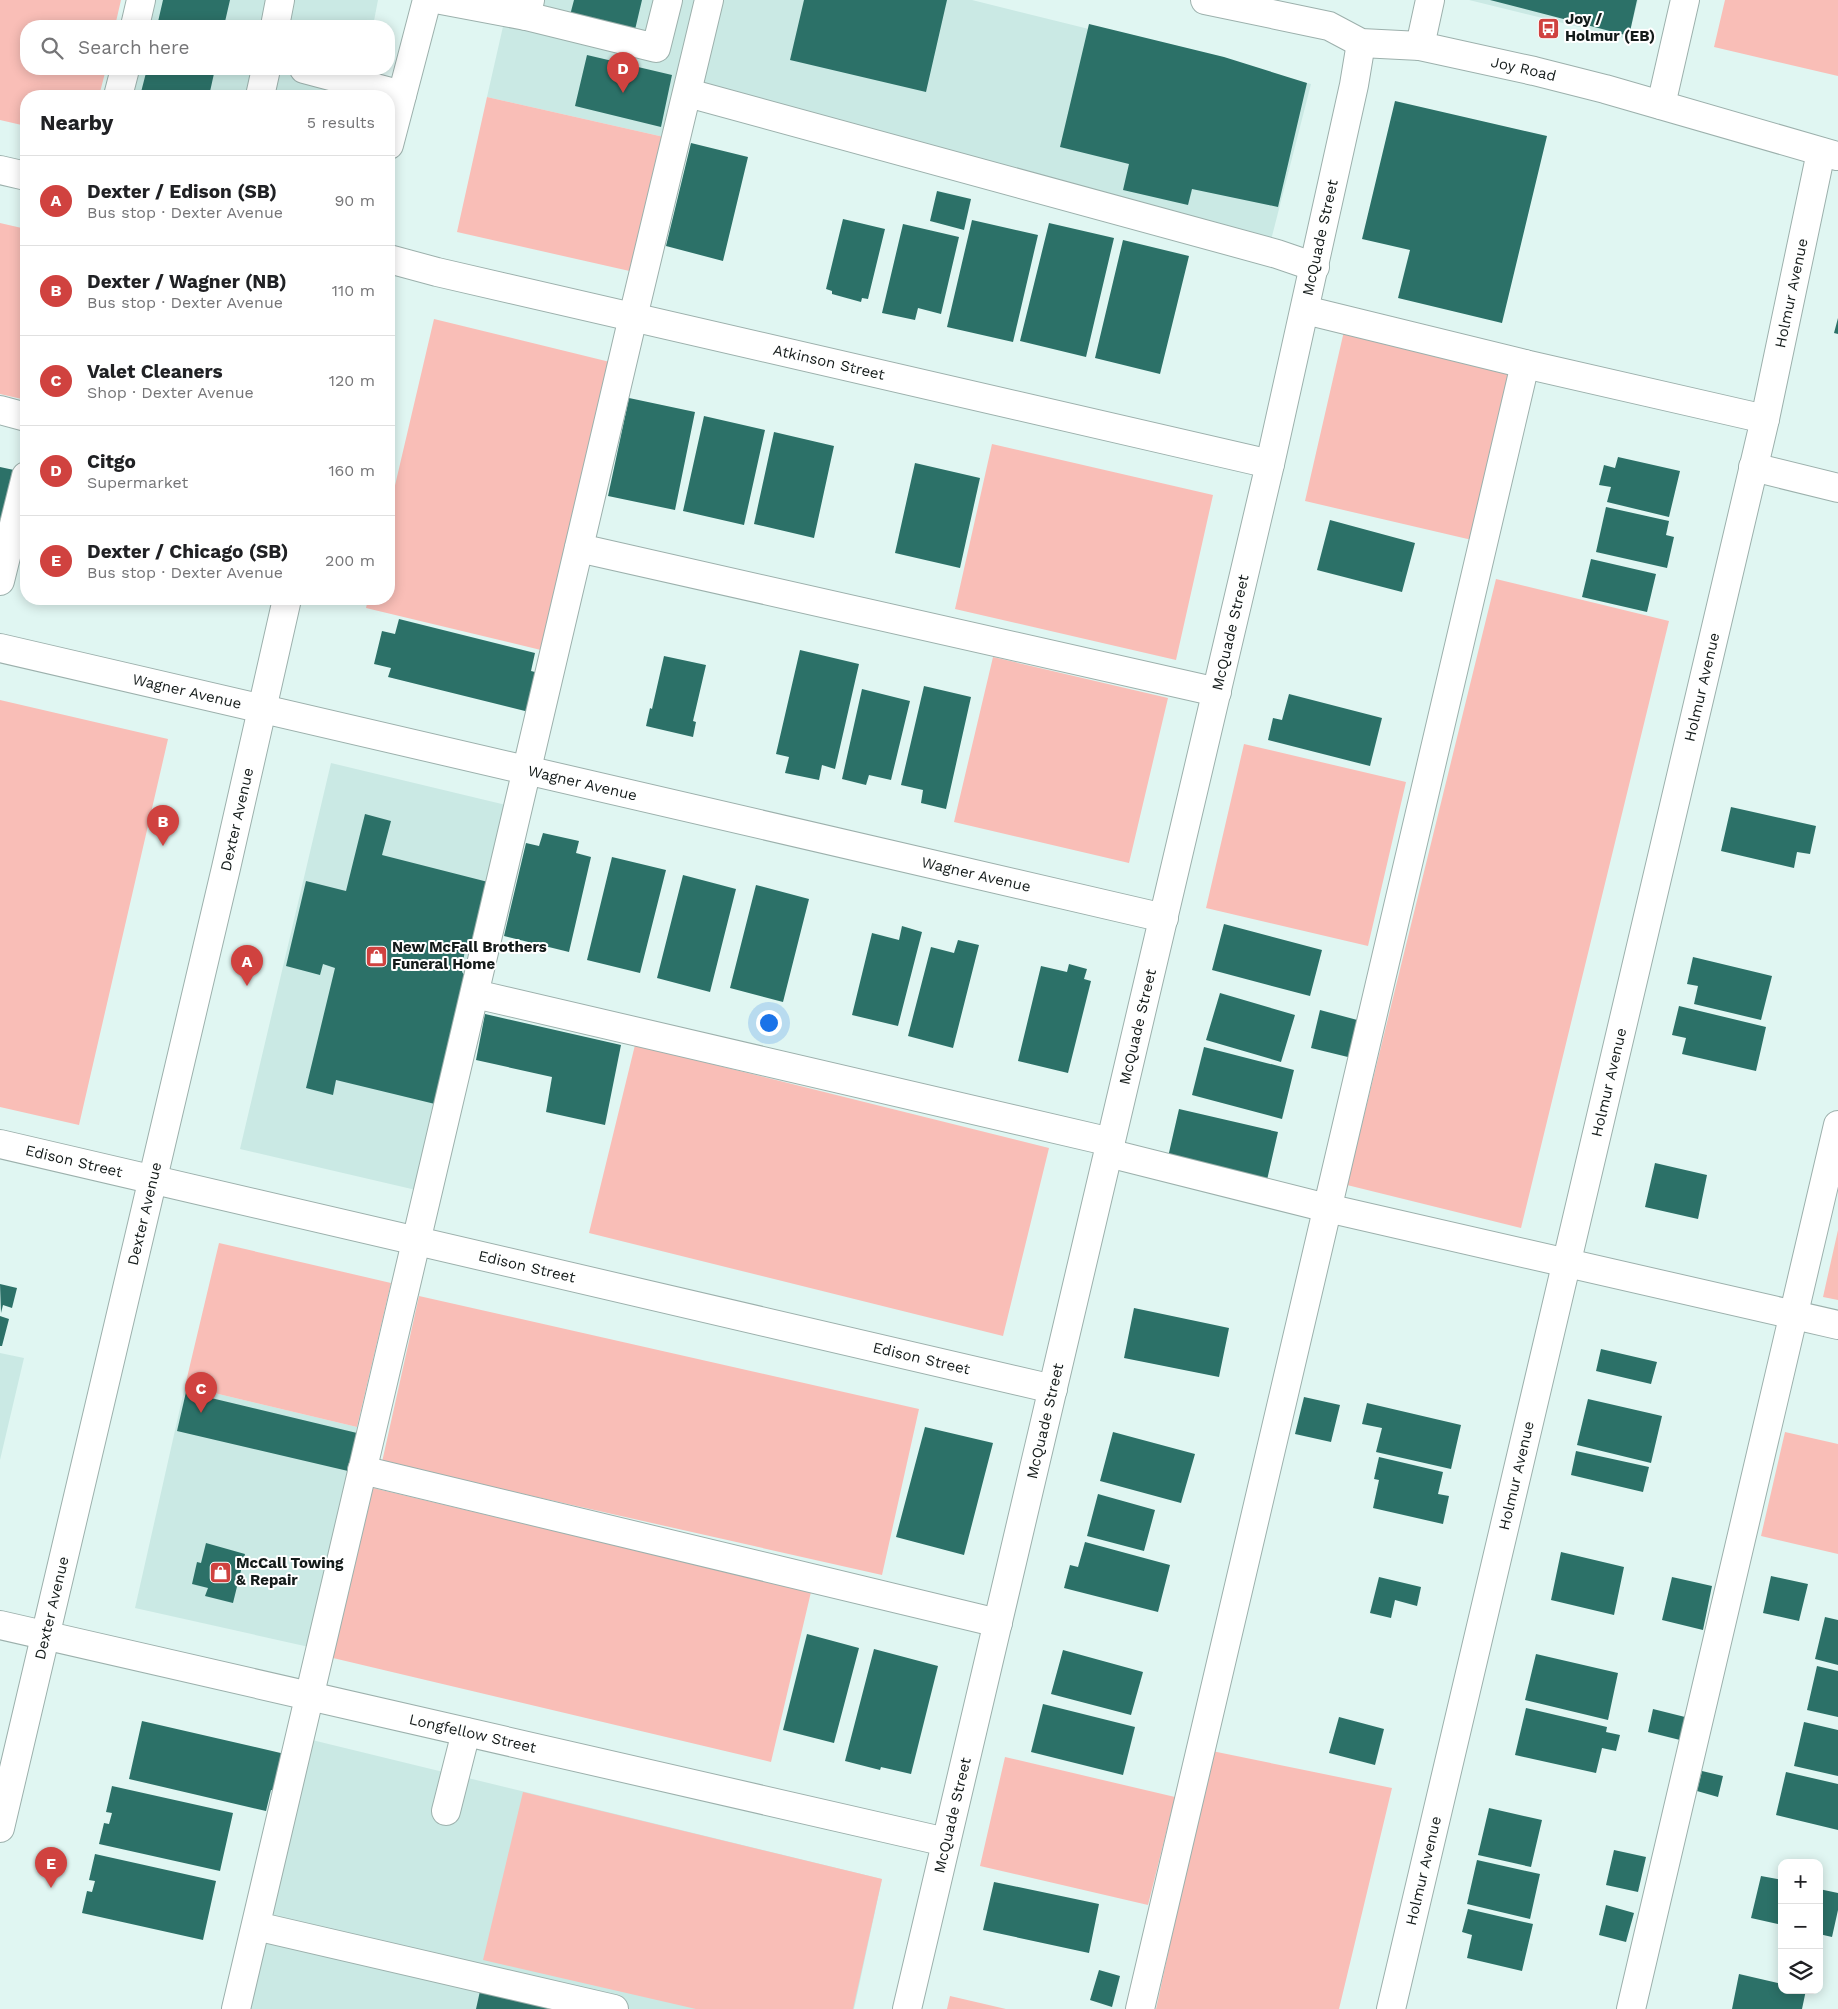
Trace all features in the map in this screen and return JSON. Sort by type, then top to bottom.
[{"type":"street","points":[[136,20],[141,0]]},
{"type":"street","points":[[276,20],[280,0]]},
{"type":"street","points":[[395,122],[427,0]]},
{"type":"street","points":[[441,0],[528,8],[656,48],[668,0]]},
{"type":"street","points":[[236,2009],[709,0]]},
{"type":"street","name":"Joy Road","points":[[1205,0],[1329,26],[1361,43],[1420,46],[1596,87],[1829,154]]},
{"type":"street","points":[[1420,46],[1430,0]]},
{"type":"street","points":[[1661,105],[1685,0]]},
{"type":"street","name":"McQuade Street","points":[[907,2009],[1270,464],[1315,267],[1354,85],[1361,43]]},
{"type":"street","points":[[120,90],[123,75]]},
{"type":"street","points":[[261,90],[265,75]]},
{"type":"street","points":[[326,75],[380,90]]},
{"type":"street","points":[[688,93],[1277,254],[1315,267]]},
{"type":"street","points":[[395,94],[402,96]]},
{"type":"street","name":"Holmur Avenue","points":[[1391,2009],[1829,154]]},
{"type":"street","points":[[0,170],[20,175]]},
{"type":"street","name":"Atkinson Street","points":[[395,260],[1270,464]]},
{"type":"street","points":[[1305,310],[1525,364],[1765,419]]},
{"type":"street","points":[[1140,2009],[1525,364]]},
{"type":"street","points":[[0,410],[20,415]]},
{"type":"street","points":[[1754,467],[1838,488]]},
{"type":"street","points":[[0,582],[20,500]]},
{"type":"street","points":[[579,548],[1217,692]]},
{"type":"street","name":"Dexter Avenue","points":[[0,1828],[263,710],[286,605]]},
{"type":"street","name":"Wagner Avenue","points":[[0,648],[1164,918]]},
{"type":"street","points":[[475,994],[1110,1148],[1327,1208],[1838,1325]]},
{"type":"street","points":[[1631,2009],[1838,1124]]},
{"type":"street","name":"Edison Street","points":[[0,1144],[1053,1388]]},
{"type":"street","points":[[362,1470],[998,1623]]},
{"type":"street","name":"Longfellow Street","points":[[0,1625],[46,1634],[946,1842]]},
{"type":"street","points":[[446,1811],[466,1732]]},
{"type":"street","points":[[256,1926],[357,1957],[410,1954],[614,2009]]},
{"type":"shaded area","points":[[0,0],[121,0],[116,20],[20,20],[20,75],[104,75],[101,90],[20,90],[20,125],[0,120]]},
{"type":"shaded area","points":[[155,0],[378,0],[374,20],[150,20]]},
{"type":"shaded area","points":[[509,0],[694,0],[664,137],[487,97]]},
{"type":"shaded area","points":[[717,0],[972,0],[1311,84],[1270,244],[697,87]]},
{"type":"shaded area","points":[[1469,0],[1638,0],[1628,39]]},
{"type":"shaded area","points":[[1725,0],[1838,0],[1838,76],[1714,47]]},
{"type":"shaded area","points":[[136,75],[363,75],[359,90],[133,90]]},
{"type":"shaded area","points":[[487,97],[664,137],[634,272],[457,232]]},
{"type":"shaded area","points":[[0,223],[20,228],[20,399],[0,394]]},
{"type":"shaded area","points":[[434,319],[614,363],[545,651],[366,608],[367,605],[395,605],[395,485]]},
{"type":"shaded area","points":[[1344,331],[1511,369],[1472,540],[1305,501]]},
{"type":"shaded area","points":[[992,444],[1213,495],[1176,660],[955,609]]},
{"type":"shaded area","points":[[1496,579],[1669,621],[1521,1228],[1347,1185]]},
{"type":"shaded area","points":[[993,657],[1168,698],[1129,863],[954,822]]},
{"type":"shaded area","points":[[0,700],[168,739],[79,1125],[0,1107]]},
{"type":"shaded area","points":[[1244,744],[1406,782],[1368,946],[1206,908]]},
{"type":"shaded area","points":[[331,763],[506,805],[416,1190],[240,1149]]},
{"type":"shaded area","points":[[635,1045],[1049,1148],[1003,1336],[589,1233]]},
{"type":"shaded area","points":[[1838,1230],[1838,1300],[1823,1297]]},
{"type":"shaded area","points":[[219,1243],[391,1283],[357,1427],[185,1386]]},
{"type":"shaded area","points":[[419,1296],[919,1409],[882,1575],[382,1462]]},
{"type":"shaded area","points":[[0,1353],[24,1358],[0,1460]]},
{"type":"shaded area","points":[[185,1386],[357,1427],[309,1647],[135,1608]]},
{"type":"shaded area","points":[[1785,1432],[1838,1444],[1838,1554],[1761,1536]]},
{"type":"shaded area","points":[[373,1488],[811,1592],[771,1762],[333,1658]]},
{"type":"shaded area","points":[[308,1739],[882,1879],[854,2009],[246,2009]]},
{"type":"shaded area","points":[[1212,1751],[1392,1788],[1339,2009],[1156,2009]]},
{"type":"shaded area","points":[[1005,1757],[1175,1797],[1148,1905],[980,1866]]},
{"type":"shaded area","points":[[523,1792],[882,1879],[853,2009],[696,2009],[483,1960]]},
{"type":"shaded area","points":[[950,1996],[1006,2009],[947,2009]]},
{"type":"building","points":[[163,0],[230,0],[225,20],[158,20]]},
{"type":"building","points":[[574,0],[642,0],[634,34],[569,19]]},
{"type":"building","points":[[804,0],[947,0],[926,92],[790,60]]},
{"type":"building","points":[[1490,0],[1637,0],[1629,36]]},
{"type":"building","points":[[1089,24],[1224,57],[1307,83],[1278,207],[1192,189],[1188,205],[1123,190],[1129,164],[1060,147]]},
{"type":"building","points":[[587,55],[672,75],[661,127],[575,106]]},
{"type":"building","points":[[145,75],[214,75],[210,90],[142,90]]},
{"type":"building","points":[[1395,101],[1547,136],[1502,323],[1398,298],[1410,250],[1362,239]]},
{"type":"building","points":[[691,143],[748,157],[723,261],[666,246]]},
{"type":"building","points":[[937,191],[971,199],[964,230],[930,221]]},
{"type":"building","points":[[843,219],[885,229],[868,299],[862,298],[861,302],[832,294],[832,291],[826,289]]},
{"type":"building","points":[[972,220],[1038,235],[1013,342],[947,327]]},
{"type":"building","points":[[1049,223],[1114,238],[1086,357],[1020,341]]},
{"type":"building","points":[[903,224],[959,237],[941,314],[918,308],[915,320],[882,313]]},
{"type":"building","points":[[1123,240],[1189,256],[1160,374],[1095,358]]},
{"type":"building","points":[[1838,318],[1838,334],[1834,333]]},
{"type":"building","points":[[629,398],[695,412],[675,510],[608,496]]},
{"type":"building","points":[[704,416],[765,430],[744,525],[683,511]]},
{"type":"building","points":[[774,432],[834,446],[814,538],[754,524]]},
{"type":"building","points":[[1618,457],[1680,471],[1669,517],[1607,502],[1611,487],[1599,485],[1604,465],[1615,468]]},
{"type":"building","points":[[915,463],[980,478],[960,568],[895,553]]},
{"type":"building","points":[[0,467],[14,470],[1,522],[0,522]]},
{"type":"building","points":[[1606,507],[1669,521],[1666,535],[1674,537],[1667,568],[1596,552]]},
{"type":"building","points":[[1330,520],[1415,543],[1402,592],[1317,570]]},
{"type":"building","points":[[1591,559],[1656,574],[1647,612],[1582,597]]},
{"type":"building","points":[[399,619],[535,653],[531,671],[543,674],[533,713],[388,677],[391,668],[374,664],[382,631],[395,634]]},
{"type":"building","points":[[800,650],[859,664],[835,769],[822,765],[819,780],[785,773],[789,757],[776,754]]},
{"type":"building","points":[[664,656],[706,665],[693,721],[696,722],[693,737],[646,726],[650,708],[652,709]]},
{"type":"building","points":[[924,686],[971,697],[946,809],[921,803],[923,790],[901,785]]},
{"type":"building","points":[[862,689],[910,701],[891,780],[869,775],[866,785],[842,779]]},
{"type":"building","points":[[1289,694],[1382,718],[1370,766],[1268,740],[1273,718],[1282,720]]},
{"type":"building","points":[[1731,807],[1816,826],[1810,854],[1797,852],[1794,868],[1721,851]]},
{"type":"building","name":"New McFall Brothers Funeral Home","points":[[365,814],[391,821],[382,855],[488,882],[474,937],[465,948],[462,972],[466,977],[435,1104],[336,1080],[333,1095],[306,1088],[335,968],[323,964],[320,975],[286,966],[306,881],[346,891]]},
{"type":"building","points":[[543,833],[579,841],[576,853],[591,857],[569,952],[504,936],[526,843],[539,846]]},
{"type":"building","points":[[612,857],[666,870],[640,973],[587,960]]},
{"type":"building","points":[[683,875],[736,889],[710,992],[657,978]]},
{"type":"building","points":[[756,885],[809,899],[783,1002],[730,988]]},
{"type":"building","points":[[1224,924],[1322,950],[1310,996],[1212,970]]},
{"type":"building","points":[[902,926],[922,932],[898,1026],[852,1015],[872,933],[899,940]]},
{"type":"building","points":[[958,940],[979,945],[953,1048],[908,1036],[931,947],[954,953]]},
{"type":"building","points":[[1693,957],[1772,976],[1761,1020],[1694,1004],[1698,986],[1687,984]]},
{"type":"building","points":[[1069,964],[1087,969],[1084,979],[1091,981],[1068,1073],[1018,1061],[1041,966],[1067,972]]},
{"type":"building","points":[[1220,993],[1295,1015],[1281,1062],[1206,1040]]},
{"type":"building","points":[[1679,1006],[1766,1027],[1756,1071],[1682,1054],[1686,1038],[1672,1035]]},
{"type":"building","points":[[1320,1010],[1361,1021],[1352,1058],[1311,1048]]},
{"type":"building","points":[[485,1014],[621,1045],[605,1125],[546,1112],[552,1077],[476,1060]]},
{"type":"building","points":[[1204,1047],[1294,1070],[1282,1119],[1192,1095]]},
{"type":"building","points":[[1179,1109],[1278,1132],[1267,1180],[1168,1157]]},
{"type":"building","points":[[1655,1163],[1707,1175],[1698,1219],[1645,1207]]},
{"type":"building","points":[[0,1284],[17,1288],[12,1308],[3,1305],[1,1313]]},
{"type":"building","points":[[1134,1308],[1229,1328],[1219,1377],[1124,1358]]},
{"type":"building","points":[[0,1316],[9,1319],[2,1346],[0,1346]]},
{"type":"building","points":[[1601,1349],[1657,1362],[1651,1384],[1596,1371]]},
{"type":"building","points":[[186,1392],[357,1433],[348,1471],[177,1431]]},
{"type":"building","points":[[1304,1397],[1340,1405],[1331,1442],[1295,1434]]},
{"type":"building","points":[[1588,1399],[1662,1416],[1651,1463],[1577,1445]]},
{"type":"building","points":[[1367,1403],[1461,1425],[1451,1469],[1376,1452],[1382,1428],[1362,1424]]},
{"type":"building","points":[[925,1427],[993,1443],[964,1555],[896,1537]]},
{"type":"building","points":[[1113,1432],[1195,1454],[1181,1503],[1100,1481]]},
{"type":"building","points":[[1576,1451],[1649,1467],[1643,1492],[1571,1475]]},
{"type":"building","points":[[1379,1457],[1443,1472],[1438,1494],[1449,1496],[1443,1524],[1373,1508],[1379,1480],[1374,1479]]},
{"type":"building","points":[[1098,1494],[1155,1510],[1144,1551],[1087,1536]]},
{"type":"building","points":[[1085,1542],[1170,1565],[1158,1612],[1064,1588],[1070,1565],[1078,1567]]},
{"type":"building","points":[[206,1543],[245,1554],[233,1603],[205,1596],[208,1588],[192,1584],[197,1562],[201,1563]]},
{"type":"building","points":[[1561,1552],[1624,1567],[1614,1615],[1551,1600]]},
{"type":"building","points":[[1771,1576],[1808,1584],[1799,1621],[1763,1613]]},
{"type":"building","points":[[1379,1577],[1421,1587],[1417,1606],[1395,1600],[1391,1618],[1370,1613]]},
{"type":"building","points":[[1672,1577],[1712,1586],[1703,1630],[1662,1620]]},
{"type":"building","points":[[1825,1617],[1838,1620],[1838,1665],[1815,1659]]},
{"type":"building","points":[[807,1634],[859,1648],[834,1743],[783,1730]]},
{"type":"building","points":[[874,1649],[938,1666],[911,1774],[881,1767],[880,1770],[845,1761]]},
{"type":"building","points":[[1063,1650],[1143,1672],[1131,1715],[1051,1694]]},
{"type":"building","points":[[1536,1654],[1618,1673],[1608,1720],[1525,1700]]},
{"type":"building","points":[[1817,1666],[1838,1671],[1838,1717],[1807,1710]]},
{"type":"building","points":[[1043,1704],[1135,1727],[1123,1775],[1031,1752]]},
{"type":"building","points":[[1526,1708],[1607,1727],[1606,1732],[1620,1735],[1616,1751],[1602,1748],[1596,1773],[1515,1755]]},
{"type":"building","points":[[1653,1709],[1685,1717],[1680,1740],[1648,1732]]},
{"type":"building","points":[[1339,1717],[1384,1729],[1375,1765],[1329,1753]]},
{"type":"building","points":[[142,1721],[285,1754],[277,1791],[271,1790],[266,1811],[129,1779]]},
{"type":"building","points":[[1804,1722],[1838,1730],[1838,1776],[1794,1766]]},
{"type":"building","points":[[1702,1771],[1723,1776],[1718,1797],[1697,1791]]},
{"type":"building","points":[[1786,1772],[1838,1784],[1838,1830],[1776,1815]]},
{"type":"building","points":[[112,1786],[233,1813],[220,1871],[99,1844],[104,1823],[109,1824],[112,1813],[106,1812]]},
{"type":"building","points":[[1489,1808],[1542,1820],[1531,1867],[1478,1855]]},
{"type":"building","points":[[1614,1850],[1646,1857],[1638,1892],[1606,1885]]},
{"type":"building","points":[[95,1854],[216,1881],[203,1940],[82,1913],[87,1891],[92,1892],[95,1881],[89,1880]]},
{"type":"building","points":[[1477,1860],[1540,1874],[1530,1919],[1467,1904]]},
{"type":"building","points":[[1761,1876],[1778,1879],[1778,1924],[1751,1918]]},
{"type":"building","points":[[994,1882],[1099,1904],[1089,1953],[983,1930]]},
{"type":"building","points":[[1823,1890],[1838,1893],[1838,1910],[1832,1937],[1823,1935]]},
{"type":"building","points":[[1606,1905],[1634,1913],[1626,1942],[1599,1935]]},
{"type":"building","points":[[1468,1909],[1533,1924],[1522,1971],[1467,1958],[1472,1935],[1462,1932]]},
{"type":"building","points":[[1099,1970],[1120,1976],[1112,2007],[1090,2000]]},
{"type":"building","points":[[1739,1974],[1778,1983],[1778,1994],[1805,1994],[1802,2009],[1732,2009]]},
{"type":"building","points":[[480,1991],[555,2009],[476,2009]]},
{"type":"place","name":"Joy / Holmur (EB)","points":[[1549,28]]},
{"type":"place","name":"Citgo","points":[[623,93]]},
{"type":"place","name":"Dexter / Wagner (NB)","points":[[163,846]]},
{"type":"place","name":"New McFall Brothers Funeral Home","points":[[376,956]]},
{"type":"place","name":"Dexter / Edison (SB)","points":[[247,986]]},
{"type":"place","name":"Valet Cleaners","points":[[201,1413]]},
{"type":"place","name":"McCall Towing & Repair","points":[[220,1572]]},
{"type":"place","name":"Dexter / Chicago (SB)","points":[[51,1888]]}]
